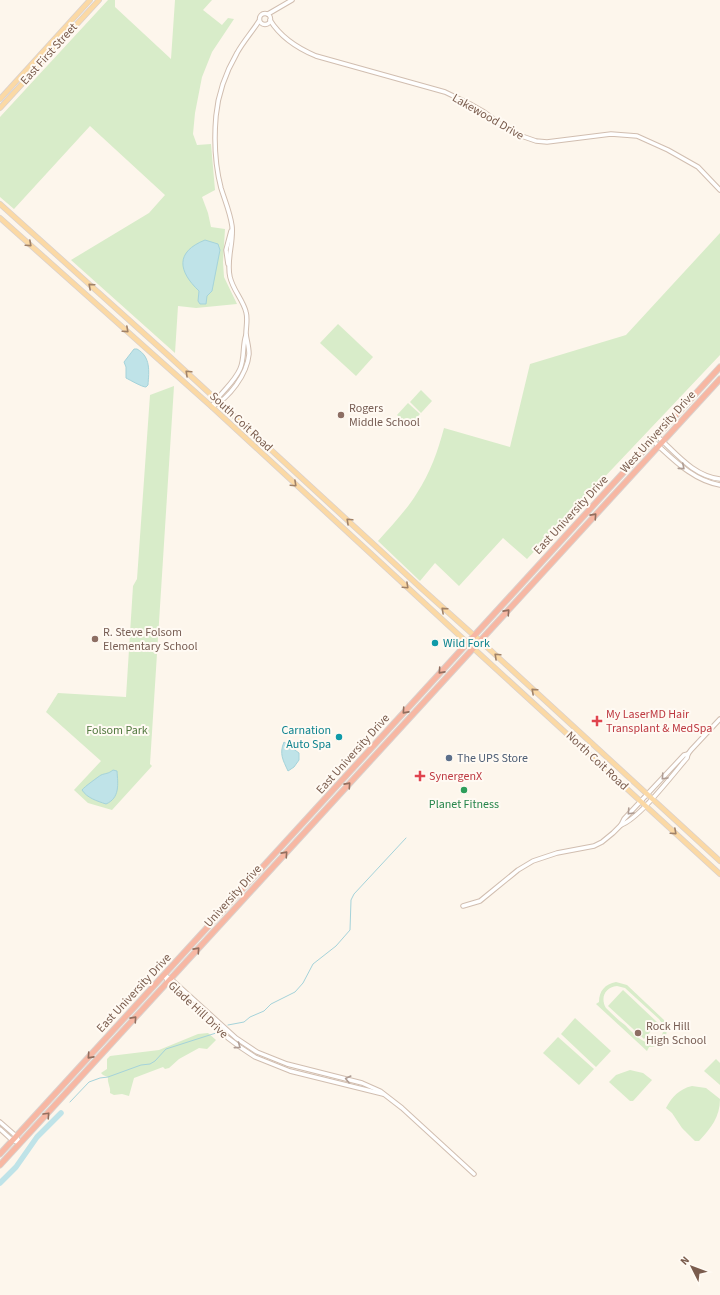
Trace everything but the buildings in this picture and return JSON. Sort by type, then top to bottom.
[{"type":"highway","name":"East University Drive","points":[[0,1154],[720,367]]},
{"type":"highway","name":"West University Drive","points":[[480,641],[720,379]]},
{"type":"highway","name":"University Drive","points":[[0,1165],[480,641]]},
{"type":"main road","name":"East First Street","points":[[0,99],[90,0]]},
{"type":"main road","name":"East First Street","points":[[0,108],[98,0]]},
{"type":"main road","name":"South Coit Road","points":[[1,207],[218,401],[420,588],[480,641]]},
{"type":"main road","name":"South Coit Road","points":[[0,218],[212,407],[474,649]]},
{"type":"main road","points":[[277,468],[283,461]]},
{"type":"main road","points":[[313,501],[319,493]]},
{"type":"main road","points":[[415,595],[420,588]]},
{"type":"main road","name":"North Coit Road","points":[[480,641],[720,861]]},
{"type":"main road","name":"North Coit Road","points":[[474,649],[720,874]]},
{"type":"main road","points":[[542,711],[548,704]]},
{"type":"main road","points":[[588,753],[594,746]]},
{"type":"main road","points":[[708,863],[715,856]]},
{"type":"street","points":[[252,31],[264,24],[276,10],[292,0]]},
{"type":"street","points":[[212,407],[236,380],[247,364],[249,355],[246,334],[246,313],[229,276],[232,226],[221,188],[216,160],[216,114],[223,83],[237,53],[259,21],[261,15],[264,14],[269,17]]},
{"type":"street","name":"Lakewood Drive","points":[[269,17],[276,30]]},
{"type":"street","name":"Lakewood Drive","points":[[259,21],[276,30],[295,46],[316,56],[445,92],[484,112],[513,133],[526,139],[547,142],[611,134],[637,136],[668,150],[698,167],[720,190]]},
{"type":"street","points":[[657,436],[693,468],[701,473],[720,479]]},
{"type":"street","points":[[653,441],[690,473],[710,483],[720,485]]},
{"type":"street","points":[[621,825],[627,822],[652,799],[687,758],[688,754],[720,719]]},
{"type":"street","points":[[463,906],[480,901],[518,870],[533,861],[557,853],[594,846],[602,842],[614,833],[640,801],[684,755],[688,754]]},
{"type":"street","name":"Glade Hill Drive","points":[[164,975],[240,1048],[255,1057],[285,1069],[383,1094],[402,1108],[474,1174]]},
{"type":"street","points":[[0,1122],[14,1138]]},
{"type":"street","points":[[0,1129],[20,1143]]},
{"type":"green space","points":[[108,0],[115,0],[115,7],[171,59],[175,0],[212,0],[203,10],[222,25],[228,18],[234,19],[212,52],[202,77],[195,113],[193,134],[197,145],[211,144],[215,190],[202,197],[211,227],[225,229],[223,262],[224,277],[237,304],[196,308],[178,306],[175,353],[71,260],[149,213],[165,195],[90,126],[14,209],[0,197],[0,117]]},
{"type":"green space","points":[[720,233],[720,355],[527,559],[503,538],[459,586],[435,563],[420,581],[378,541],[413,500],[422,485],[433,462],[444,428],[510,447],[530,364],[626,335]]},
{"type":"green space","points":[[338,324],[373,357],[356,376],[320,343]]},
{"type":"green space","name":"Folsom Park","points":[[174,386],[150,764],[152,766],[112,810],[88,803],[74,790],[101,761],[46,712],[58,693],[126,697],[133,586],[137,579],[150,395]]},
{"type":"green space","points":[[421,390],[432,401],[421,413],[410,402]]},
{"type":"green space","points":[[408,403],[420,414],[409,426],[397,415]]},
{"type":"green space","points":[[616,982],[627,985],[664,1020],[667,1030],[665,1038],[659,1045],[649,1047],[647,1051],[596,1004],[599,1002],[601,991],[609,984]],"holes":[[[617,986],[625,988],[659,1019],[663,1025],[663,1032],[655,1043],[645,1042],[639,1038],[606,1008],[604,1004],[604,997],[609,988]]]},
{"type":"green space","points":[[623,990],[658,1023],[644,1039],[608,1006]]},
{"type":"green space","points":[[575,1018],[611,1051],[596,1067],[561,1034]]},
{"type":"green space","points":[[208,1033],[216,1040],[207,1049],[199,1048],[179,1059],[169,1068],[165,1069],[163,1067],[134,1078],[129,1096],[122,1094],[114,1095],[110,1093],[108,1077],[101,1073],[107,1069],[107,1059],[110,1056],[159,1050],[198,1034]]},
{"type":"green space","points":[[558,1037],[594,1069],[579,1085],[543,1053]]},
{"type":"green space","points":[[716,1059],[720,1063],[720,1085],[704,1071]]},
{"type":"green space","points":[[630,1070],[643,1073],[652,1080],[633,1101],[630,1101],[609,1082],[616,1075]]},
{"type":"green space","points":[[692,1086],[706,1088],[720,1099],[717,1117],[699,1141],[695,1141],[682,1128],[672,1113],[666,1108],[676,1094],[683,1089]]},
{"type":"water","points":[[205,240],[218,244],[220,250],[212,291],[207,296],[206,304],[200,304],[198,301],[199,291],[187,276],[183,262],[184,256],[188,250]]},
{"type":"water","points":[[134,349],[142,352],[147,360],[149,375],[148,385],[146,387],[126,378],[126,367],[124,362]]},
{"type":"water","points":[[284,742],[299,753],[299,760],[294,767],[288,771],[282,754]]},
{"type":"water","points":[[113,770],[117,771],[118,786],[116,794],[111,801],[106,804],[89,797],[82,790],[101,775]]},
{"type":"waterway","points":[[228,1025],[244,1022],[250,1017],[264,1011],[271,1004],[295,992],[303,983],[313,964],[336,946],[350,930],[351,900],[354,894],[406,838]]},
{"type":"waterway","points":[[70,1102],[89,1082],[141,1065],[150,1064],[155,1061],[166,1049],[216,1033]]},
{"type":"waterway","points":[[0,1183],[16,1167],[37,1137],[61,1113]]},
{"type":"place","name":"Rogers Middle School","points":[[341,415]]},
{"type":"place","name":"R. Steve Folsom Elementary School","points":[[95,639]]},
{"type":"place","name":"Wild Fork","points":[[435,643]]},
{"type":"place","name":"My LaserMD Hair Transplant & MedSpa","points":[[597,721]]},
{"type":"place","name":"Carnation Auto Spa","points":[[339,737]]},
{"type":"place","name":"The UPS Store","points":[[449,758]]},
{"type":"place","name":"SynergenX","points":[[420,776]]},
{"type":"place","name":"Planet Fitness","points":[[464,790]]},
{"type":"place","name":"Rock Hill High School","points":[[638,1033]]}]
